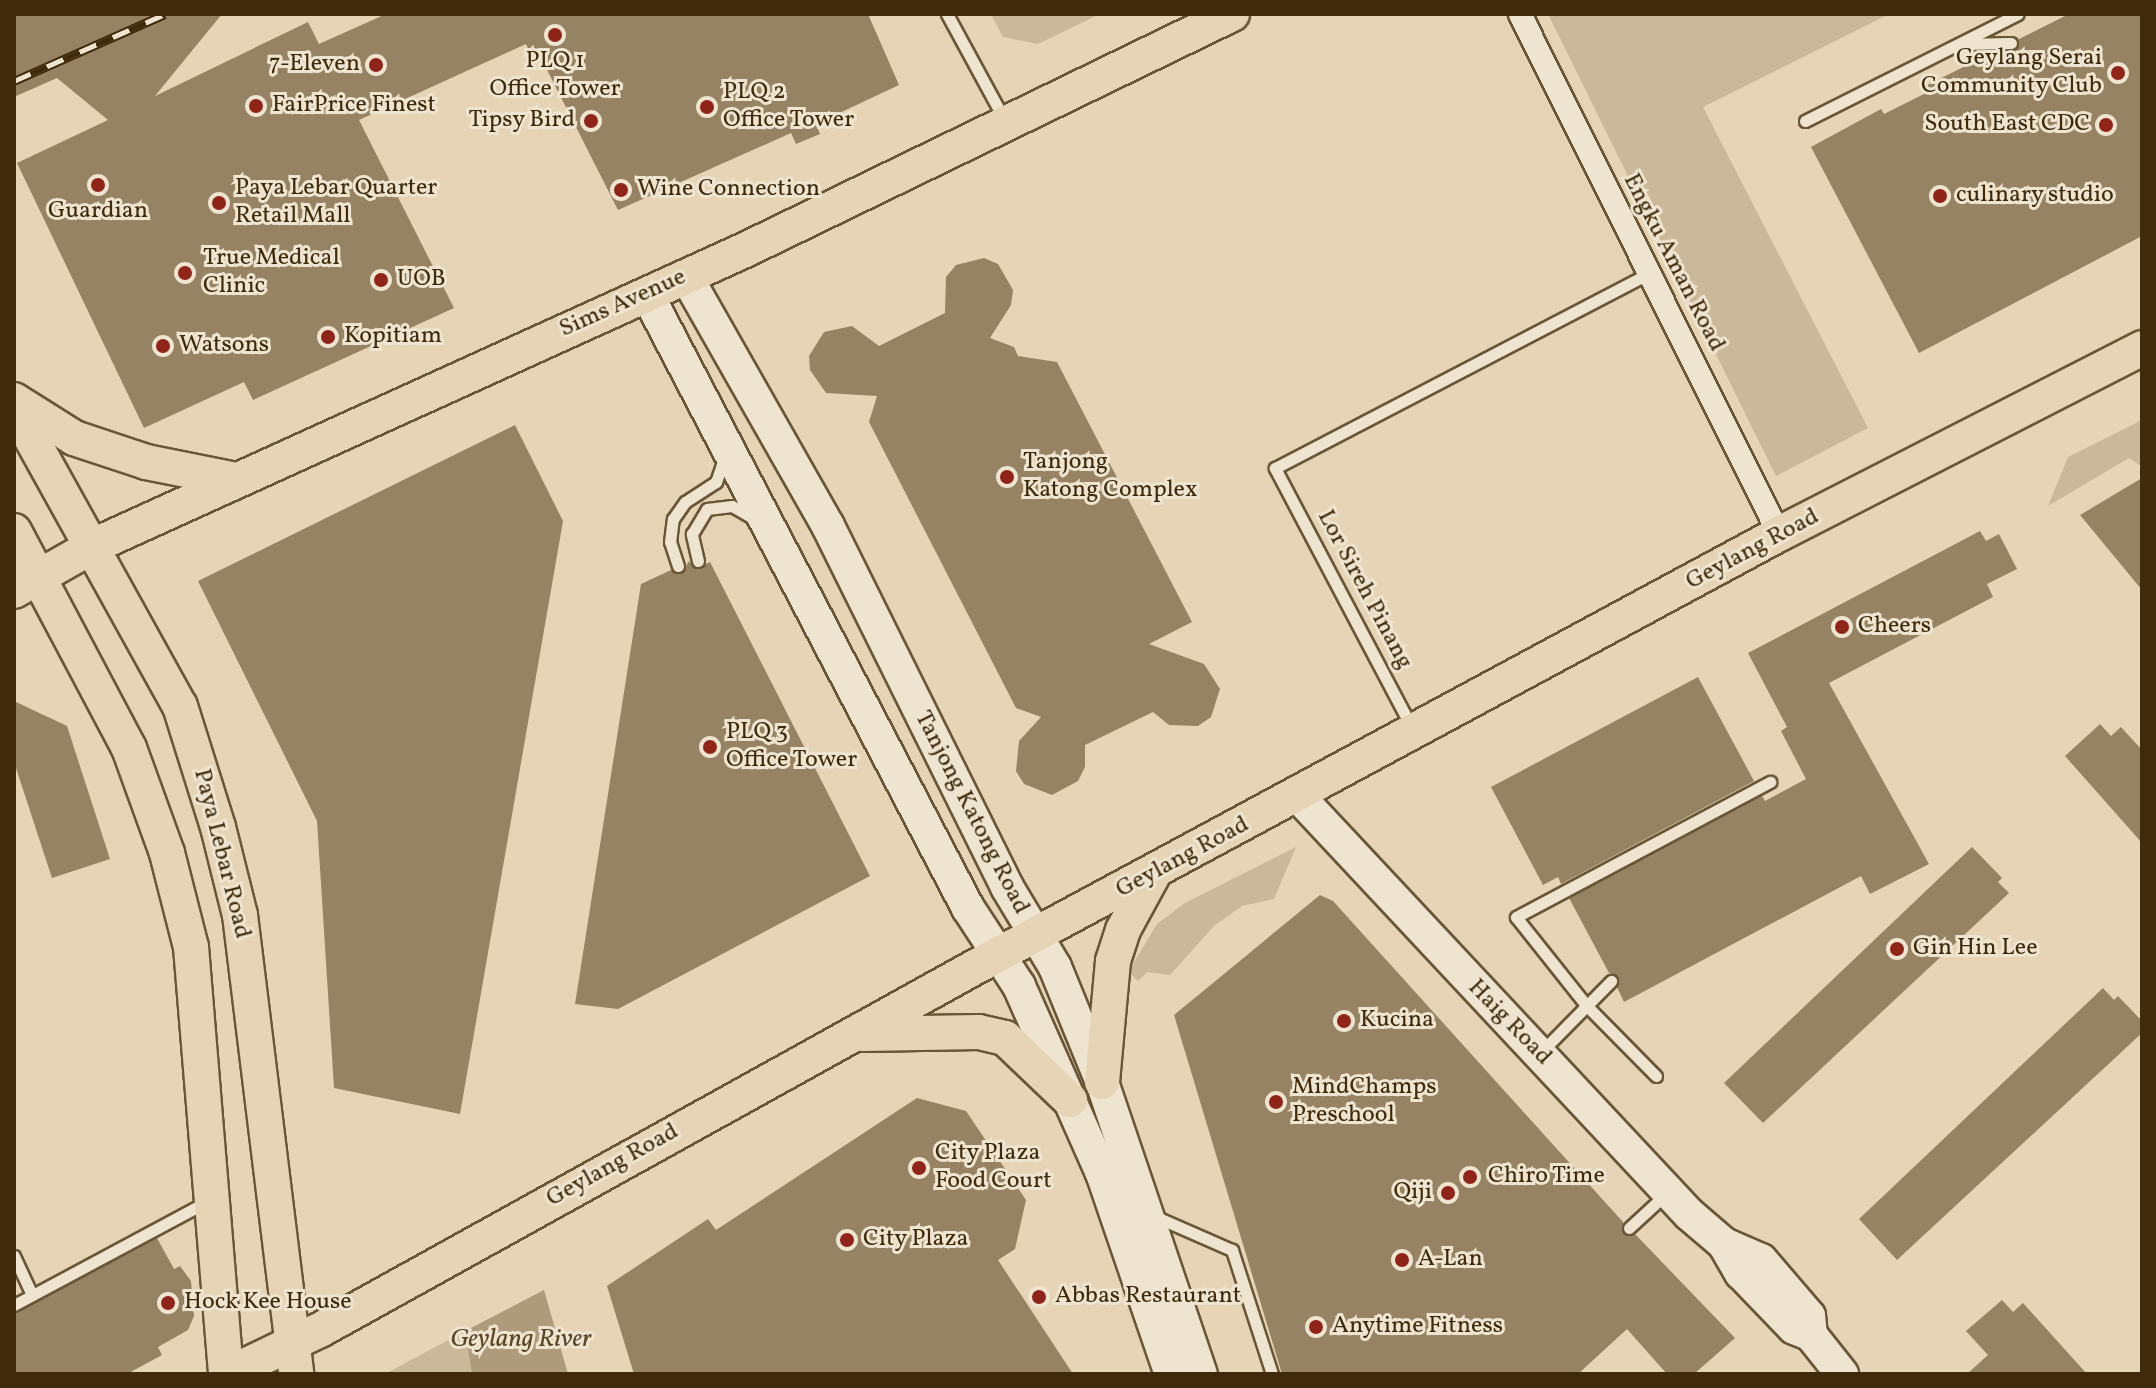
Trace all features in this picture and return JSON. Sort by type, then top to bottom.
[{"type":"main road","name":"Sims Avenue","points":[[26,584],[93,546],[686,276],[1232,14]]},
{"type":"main road","name":"Tanjong Katong Road","points":[[686,276],[828,526],[1035,937],[1055,967],[1102,1082],[1201,1374]]},
{"type":"main road","name":"Tanjong Katong Road","points":[[647,294],[968,908],[1019,986],[1102,1173],[1171,1374]]},
{"type":"main road","name":"Geylang Road","points":[[227,1374],[294,1358],[855,1034],[999,955],[1779,534],[2142,348]]},
{"type":"main road","points":[[14,400],[74,438],[146,462],[237,480]]},
{"type":"main road","name":"Paya Lebar Road","points":[[14,407],[180,706],[240,915],[294,1358]]},
{"type":"main road","points":[[14,531],[26,584],[129,748],[167,853],[197,993],[210,1200],[227,1374]]},
{"type":"main road","name":"Haig Road","points":[[1298,796],[1669,1192],[1724,1244],[1750,1283],[1794,1328],[1811,1335],[1842,1374]]},
{"type":"main road","points":[[1102,1082],[1113,961],[1123,930],[1154,873]]},
{"type":"main road","points":[[855,1034],[979,1032],[1005,1038],[1070,1100]]},
{"type":"street","name":"Engku Aman Road","points":[[1520,14],[1779,534]]},
{"type":"lane","points":[[947,14],[1005,122]]},
{"type":"lane","points":[[1805,121],[2018,14]]},
{"type":"lane","points":[[1956,44],[2011,43]]},
{"type":"lane","name":"Lor Sireh Pinang","points":[[1414,732],[1275,468],[1649,273]]},
{"type":"lane","points":[[678,566],[670,542],[673,519],[685,502],[716,482],[723,468],[724,452],[712,419]]},
{"type":"lane","points":[[698,561],[692,534],[697,520],[720,505],[747,511],[788,562]]},
{"type":"lane","points":[[1656,1076],[1586,1005],[1516,917],[1770,782]]},
{"type":"lane","points":[[1539,1054],[1611,981]]},
{"type":"lane","points":[[1629,1228],[1669,1192]]},
{"type":"lane","points":[[14,1305],[210,1200]]},
{"type":"lane","points":[[1148,1214],[1232,1250],[1272,1374]]},
{"type":"lane","points":[[14,1256],[32,1295]]},
{"type":"shaded area","points":[[991,14],[1100,14],[1038,44],[1003,37]]},
{"type":"shaded area","points":[[1548,14],[1889,14],[1703,107],[1868,428],[1776,476]]},
{"type":"shaded area","points":[[2142,420],[2142,467],[2129,458],[2048,506],[2068,457]]},
{"type":"shaded area","points":[[1296,847],[1274,899],[1242,906],[1214,926],[1170,975],[1147,972],[1138,981],[1128,972],[1157,924],[1185,903]]},
{"type":"shaded area","points":[[465,1331],[472,1374],[385,1374]]},
{"type":"water","name":"Geylang River","points":[[544,1290],[568,1374],[472,1374],[465,1331]]},
{"type":"building","points":[[14,14],[222,14],[155,96],[308,22],[319,44],[386,14],[868,14],[899,85],[816,124],[820,134],[796,144],[791,133],[618,210],[540,56],[533,60],[526,44],[359,120],[454,308],[253,400],[244,382],[144,428],[17,163],[108,120],[57,78],[14,97]]},
{"type":"building","points":[[2069,14],[2142,14],[2142,236],[1919,353],[1811,147],[1881,109],[1884,114],[1930,91],[1927,85],[1994,52],[2015,51],[2019,39]]},
{"type":"building","name":"Tanjong Katong Complex","points":[[984,258],[998,264],[1013,290],[1011,305],[990,338],[1014,347],[1018,356],[1057,362],[1192,622],[1149,644],[1204,664],[1220,689],[1211,717],[1198,726],[1169,725],[1153,712],[1085,745],[1085,767],[1078,781],[1052,795],[1024,784],[1016,771],[1019,741],[1041,717],[1016,708],[869,422],[877,396],[826,393],[810,370],[809,356],[824,332],[852,326],[879,346],[945,313],[946,277],[956,265]]},
{"type":"building","points":[[515,425],[563,521],[460,1114],[334,1088],[317,821],[198,581]]},
{"type":"building","points":[[2142,478],[2142,590],[2080,515]]},
{"type":"building","points":[[1980,531],[1986,541],[1999,534],[2017,569],[1987,584],[1993,597],[1829,683],[1929,864],[1870,894],[1861,876],[1624,1002],[1617,987],[1619,978],[1609,973],[1569,898],[1762,796],[1765,801],[1806,779],[1781,731],[1787,727],[1748,653]]},
{"type":"building","name":"PLQ 3 Office Tower","points":[[689,561],[696,569],[710,562],[870,876],[618,1009],[575,1004],[641,584],[671,570],[681,574]]},
{"type":"building","points":[[1698,677],[1754,781],[1561,884],[1558,877],[1543,885],[1491,787]]},
{"type":"building","points":[[14,701],[67,726],[110,859],[52,878],[14,762]]},
{"type":"building","points":[[2100,724],[2111,736],[2121,727],[2142,750],[2142,843],[2065,756]]},
{"type":"building","points":[[1972,847],[2002,878],[1998,882],[2009,893],[1763,1123],[1724,1083]]},
{"type":"building","points":[[1320,895],[1333,901],[1623,1222],[1623,1234],[1635,1234],[1735,1338],[1694,1374],[1667,1374],[1627,1329],[1578,1374],[1282,1374],[1174,1015]]},
{"type":"building","points":[[2103,988],[2114,1000],[2118,996],[2142,1021],[2142,1033],[1897,1260],[1859,1219]]},
{"type":"building","name":"City Plaza","points":[[917,1098],[966,1111],[1026,1200],[1015,1249],[998,1260],[1073,1374],[634,1374],[607,1286],[708,1219],[716,1230]]},
{"type":"building","points":[[157,1238],[174,1269],[180,1266],[191,1281],[194,1316],[188,1330],[158,1347],[162,1355],[127,1374],[14,1374],[14,1313]]},
{"type":"building","points":[[2002,1300],[2013,1312],[2023,1303],[2087,1374],[1967,1374],[1988,1355],[1966,1331]]},
{"type":"railway","points":[[14,81],[165,14]]},
{"type":"place","name":"PLQ 1 Office Tower","points":[[555,35]]},
{"type":"place","name":"7-Eleven","points":[[376,65]]},
{"type":"place","name":"Geylang Serai Community Club","points":[[2118,73]]},
{"type":"place","name":"FairPrice Finest","points":[[256,106]]},
{"type":"place","name":"PLQ 2 Office Tower","points":[[707,107]]},
{"type":"place","name":"Tipsy Bird","points":[[591,121]]},
{"type":"place","name":"South East CDC","points":[[2106,125]]},
{"type":"place","name":"Guardian","points":[[98,185]]},
{"type":"place","name":"Wine Connection","points":[[621,190]]},
{"type":"place","name":"culinary studio","points":[[1940,196]]},
{"type":"place","name":"Paya Lebar Quarter Retail Mall","points":[[219,203]]},
{"type":"place","name":"True Medical Clinic","points":[[185,273]]},
{"type":"place","name":"UOB","points":[[381,280]]},
{"type":"place","name":"Kopitiam","points":[[328,337]]},
{"type":"place","name":"Watsons","points":[[163,346]]},
{"type":"place","name":"Tanjong Katong Complex","points":[[1007,477]]},
{"type":"place","name":"Cheers","points":[[1842,627]]},
{"type":"place","name":"PLQ 3 Office Tower","points":[[710,747]]},
{"type":"place","name":"Gin Hin Lee","points":[[1897,949]]},
{"type":"place","name":"Kucina","points":[[1344,1021]]},
{"type":"place","name":"MindChamps Preschool","points":[[1276,1102]]},
{"type":"place","name":"City Plaza Food Court","points":[[919,1168]]},
{"type":"place","name":"Chiro Time","points":[[1470,1177]]},
{"type":"place","name":"Qiji","points":[[1448,1193]]},
{"type":"place","name":"City Plaza","points":[[847,1240]]},
{"type":"place","name":"A-Lan","points":[[1402,1260]]},
{"type":"place","name":"Abbas Restaurant","points":[[1039,1297]]},
{"type":"place","name":"Hock Kee House","points":[[168,1303]]},
{"type":"place","name":"Anytime Fitness","points":[[1316,1327]]}]
